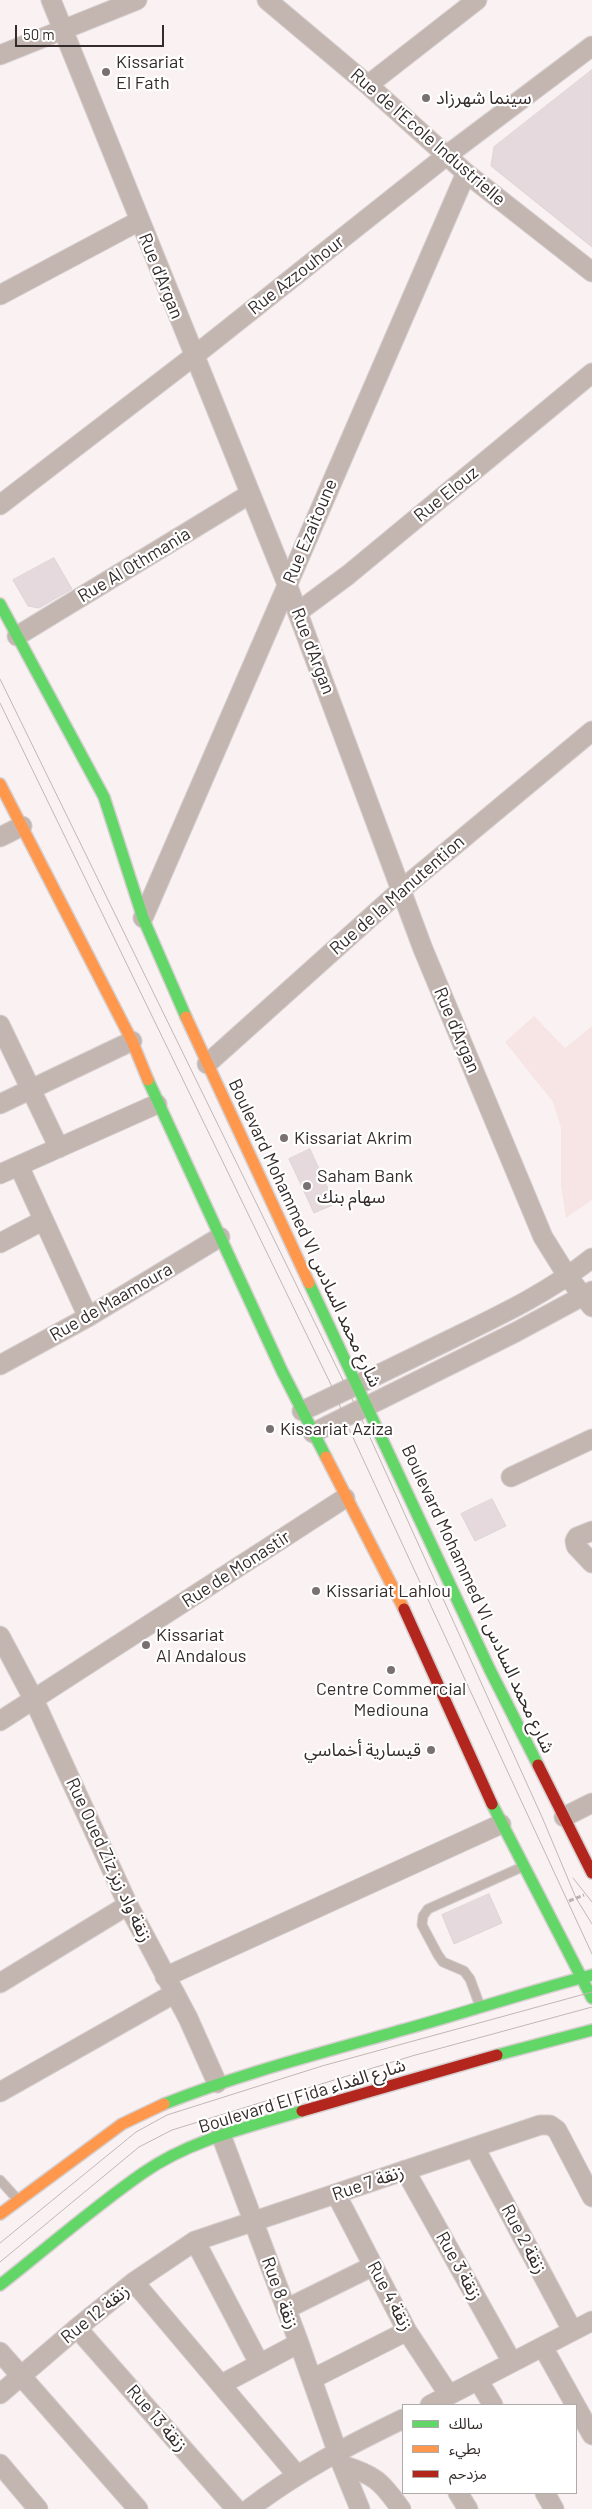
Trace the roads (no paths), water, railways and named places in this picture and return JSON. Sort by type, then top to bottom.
[{"type":"main road","name":"Boulevard Mohammed VI شارع محمد السادس","points":[[0,604],[104,797],[143,918],[206,1064],[490,1670],[592,1873]]},
{"type":"main road","points":[[0,784],[132,1042],[157,1104],[302,1411],[345,1498],[404,1609],[501,1824],[523,1867],[587,1976],[592,1998]]},
{"type":"main road","name":"Boulevard El Fida شارع الفداء","points":[[0,2214],[122,2124],[156,2107],[217,2083],[587,1976]]},
{"type":"main road","name":"Boulevard El Fida شارع الفداء","points":[[0,2285],[144,2172],[175,2155],[221,2135],[552,2039],[592,2030]]},
{"type":"street","name":"Rue d'Argan","points":[[51,0],[298,612],[423,949],[543,1237],[568,1277],[589,1298]]},
{"type":"street","points":[[0,55],[137,0]]},
{"type":"street","name":"Rue de l'Ecole Industrielle","points":[[267,0],[368,85],[466,173],[592,272]]},
{"type":"street","points":[[368,85],[477,0]]},
{"type":"street","name":"Rue Azzouhour","points":[[0,505],[194,356],[446,156],[592,46]]},
{"type":"street","name":"Rue Ezaitoune","points":[[143,918],[466,173]]},
{"type":"street","points":[[0,295],[139,221]]},
{"type":"street","name":"Rue Elouz","points":[[298,612],[348,575],[592,373]]},
{"type":"street","name":"Rue Al Othmania","points":[[17,636],[250,494]]},
{"type":"street","name":"Rue de la Manutention","points":[[206,1064],[402,889],[592,731]]},
{"type":"street","points":[[0,837],[22,826]]},
{"type":"street","points":[[0,1025],[59,1148]]},
{"type":"street","points":[[0,1104],[132,1042]]},
{"type":"street","points":[[0,1174],[157,1104]]},
{"type":"street","points":[[19,1166],[42,1220],[88,1317]]},
{"type":"street","points":[[0,1243],[42,1220]]},
{"type":"street","name":"Rue de Maamoura","points":[[0,1365],[88,1317],[220,1237]]},
{"type":"street","points":[[302,1411],[358,1386],[466,1332],[568,1277],[592,1258]]},
{"type":"street","points":[[313,1432],[368,1407],[476,1352],[589,1298]]},
{"type":"street","points":[[466,1332],[476,1352]]},
{"type":"street","points":[[511,1477],[592,1439]]},
{"type":"street","name":"Rue de Monastir","points":[[0,1720],[34,1700],[345,1498]]},
{"type":"street","points":[[585,1534],[576,1546],[592,1563]]},
{"type":"street","name":"Rue Oued Ziz زنقة واد زيز","points":[[0,1636],[34,1700],[128,1905],[170,1985],[217,2083]]},
{"type":"street","points":[[564,1817],[592,1803]]},
{"type":"street","points":[[0,2092],[170,1985],[501,1824]]},
{"type":"street","points":[[0,1983],[128,1905]]},
{"type":"street","name":"Rue 7 زنقة","points":[[195,2241],[540,2125],[550,2125],[557,2130],[592,2197]]},
{"type":"street","name":"Rue 8 زنقة","points":[[221,2135],[360,2509]]},
{"type":"street","name":"Rue 2 زنقة","points":[[475,2148],[572,2330]]},
{"type":"street","name":"Rue 3 زنقة","points":[[405,2170],[512,2362]]},
{"type":"street","name":"Rue 4 زنقة","points":[[336,2194],[407,2331],[449,2395]]},
{"type":"street","points":[[195,2241],[259,2363]]},
{"type":"street","name":"Rue 12 زنقة","points":[[0,2394],[134,2282],[195,2241]]},
{"type":"street","points":[[286,2309],[373,2266]]},
{"type":"street","points":[[134,2282],[297,2475]]},
{"type":"street","points":[[432,2404],[592,2321]]},
{"type":"street","name":"Rue 13 زنقة","points":[[77,2328],[236,2509]]},
{"type":"street","points":[[312,2379],[407,2331]]},
{"type":"street","points":[[222,2384],[299,2343]]},
{"type":"street","points":[[543,2347],[587,2415],[592,2435]]},
{"type":"street","points":[[0,2352],[138,2509]]},
{"type":"street","points":[[478,2380],[492,2404]]},
{"type":"street","points":[[249,2509],[297,2475],[340,2458],[402,2420]]},
{"type":"street","points":[[340,2458],[368,2473],[382,2484],[401,2509]]},
{"type":"street","points":[[0,2464],[38,2509]]},
{"type":"street","points":[[459,2494],[468,2509]]},
{"type":"street","points":[[546,2494],[554,2509]]},
{"type":"lane","points":[[480,2006],[470,1979],[464,1971],[443,1962],[438,1956],[422,1925],[423,1916],[428,1909],[523,1867]]},
{"type":"lane","points":[[0,2180],[18,2200]]},
{"type":"tram line","points":[[0,679],[358,1411],[542,1817],[576,1898],[592,1924]]},
{"type":"tram line","points":[[0,703],[336,1395],[344,1418],[592,1954]]},
{"type":"tram line","points":[[573,1878],[592,1902]]},
{"type":"tram line","points":[[0,2243],[136,2132],[167,2115],[322,2066],[592,1992]]},
{"type":"tram line","points":[[0,2262],[139,2147],[172,2130],[412,2056],[592,2007]]},
{"type":"place","name":"Kissariat El Fath","points":[[106,72]]},
{"type":"place","name":"سينما شهرزاد","points":[[426,98]]},
{"type":"place","name":"Kissariat Akrim","points":[[284,1138]]},
{"type":"place","name":"Saham Bank سهام بنك","points":[[307,1186]]},
{"type":"place","name":"Kissariat Aziza","points":[[270,1429]]},
{"type":"place","name":"Kissariat Lahlou","points":[[316,1591]]},
{"type":"place","name":"Kissariat Al Andalous","points":[[146,1645]]},
{"type":"place","name":"Centre Commercial Mediouna","points":[[391,1670]]},
{"type":"place","name":"قيسارية أخماسي","points":[[431,1750]]}]
